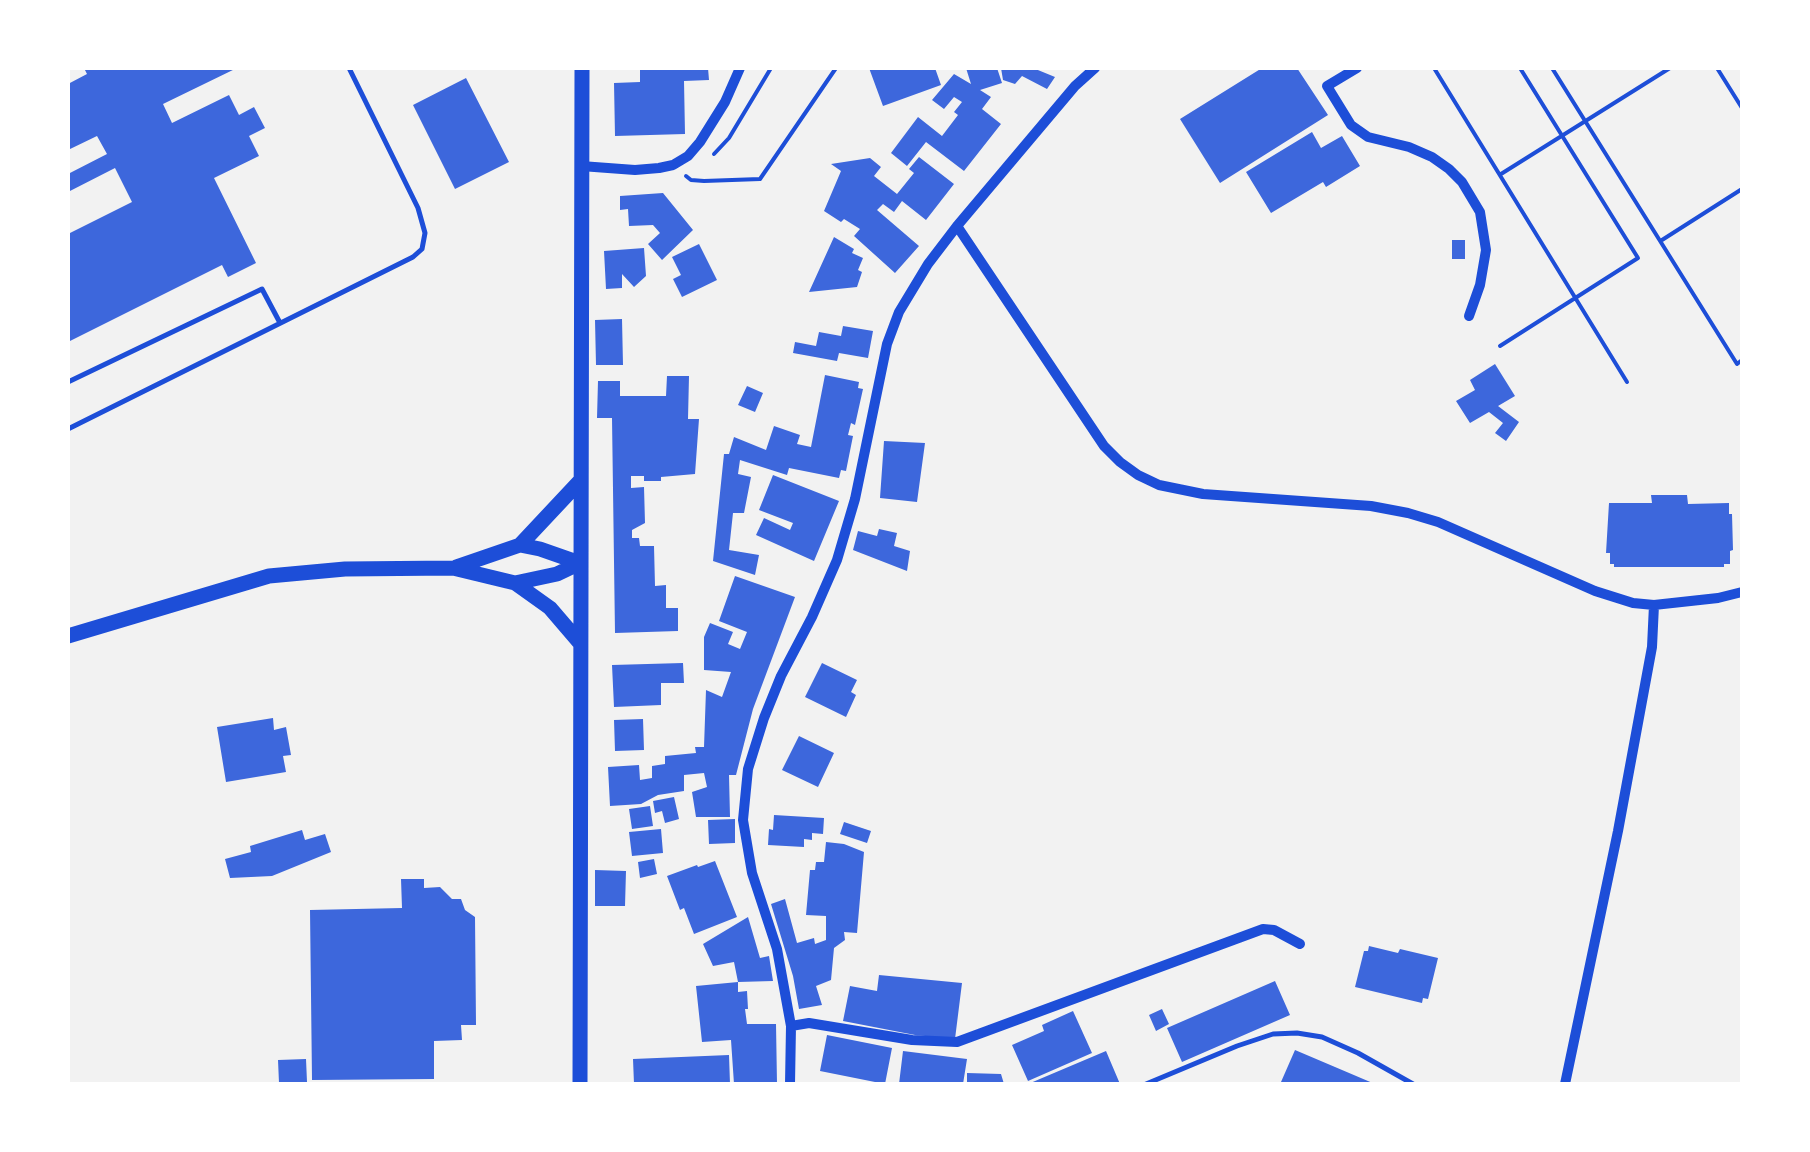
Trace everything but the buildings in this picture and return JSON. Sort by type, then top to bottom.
[{"type":"main road","points":[[580,1084],[582,68]]},
{"type":"main road","points":[[520,546],[580,481]]},
{"type":"main road","points":[[453,568],[520,546],[580,563]]},
{"type":"main road","points":[[515,583],[557,574],[580,563]]},
{"type":"main road","points":[[68,636],[269,576],[345,569],[453,568],[515,583],[550,608],[580,643]]},
{"type":"street","points":[[582,166],[659,168],[688,156],[725,102],[740,68]]},
{"type":"street","points":[[790,1084],[791,1026],[777,948],[752,873],[743,820],[748,769],[764,718],[836,560],[855,499],[887,344],[899,312],[957,226],[1075,86],[1095,68]]},
{"type":"street","points":[[1358,68],[1328,86],[1351,125],[1368,136],[1409,147],[1441,163],[1462,182],[1480,212],[1486,250],[1469,316]]},
{"type":"street","points":[[957,226],[1104,446],[1138,475],[1159,485],[1203,494],[1408,512],[1612,598],[1654,605],[1742,592]]},
{"type":"street","points":[[1564,1084],[1652,648],[1654,605]]},
{"type":"street","points":[[791,1026],[808,1023],[912,1040],[957,1042],[1262,929],[1274,930],[1300,944]]},
{"type":"lane","points":[[68,429],[414,257],[424,242],[423,222],[349,68]]},
{"type":"lane","points":[[68,382],[262,289],[280,322]]},
{"type":"lane","points":[[1146,1084],[1238,1046],[1273,1034],[1297,1032],[1358,1053],[1413,1084]]},
{"type":"path","points":[[703,166],[729,138],[771,68]]},
{"type":"path","points":[[691,180],[760,179],[836,68]]},
{"type":"path","points":[[1434,68],[1627,382]]},
{"type":"path","points":[[1500,346],[1638,258],[1520,68]]},
{"type":"path","points":[[1552,68],[1737,364],[1742,360]]},
{"type":"path","points":[[1499,175],[1670,68]]},
{"type":"path","points":[[1717,68],[1742,108]]},
{"type":"path","points":[[1660,241],[1742,189]]}]
